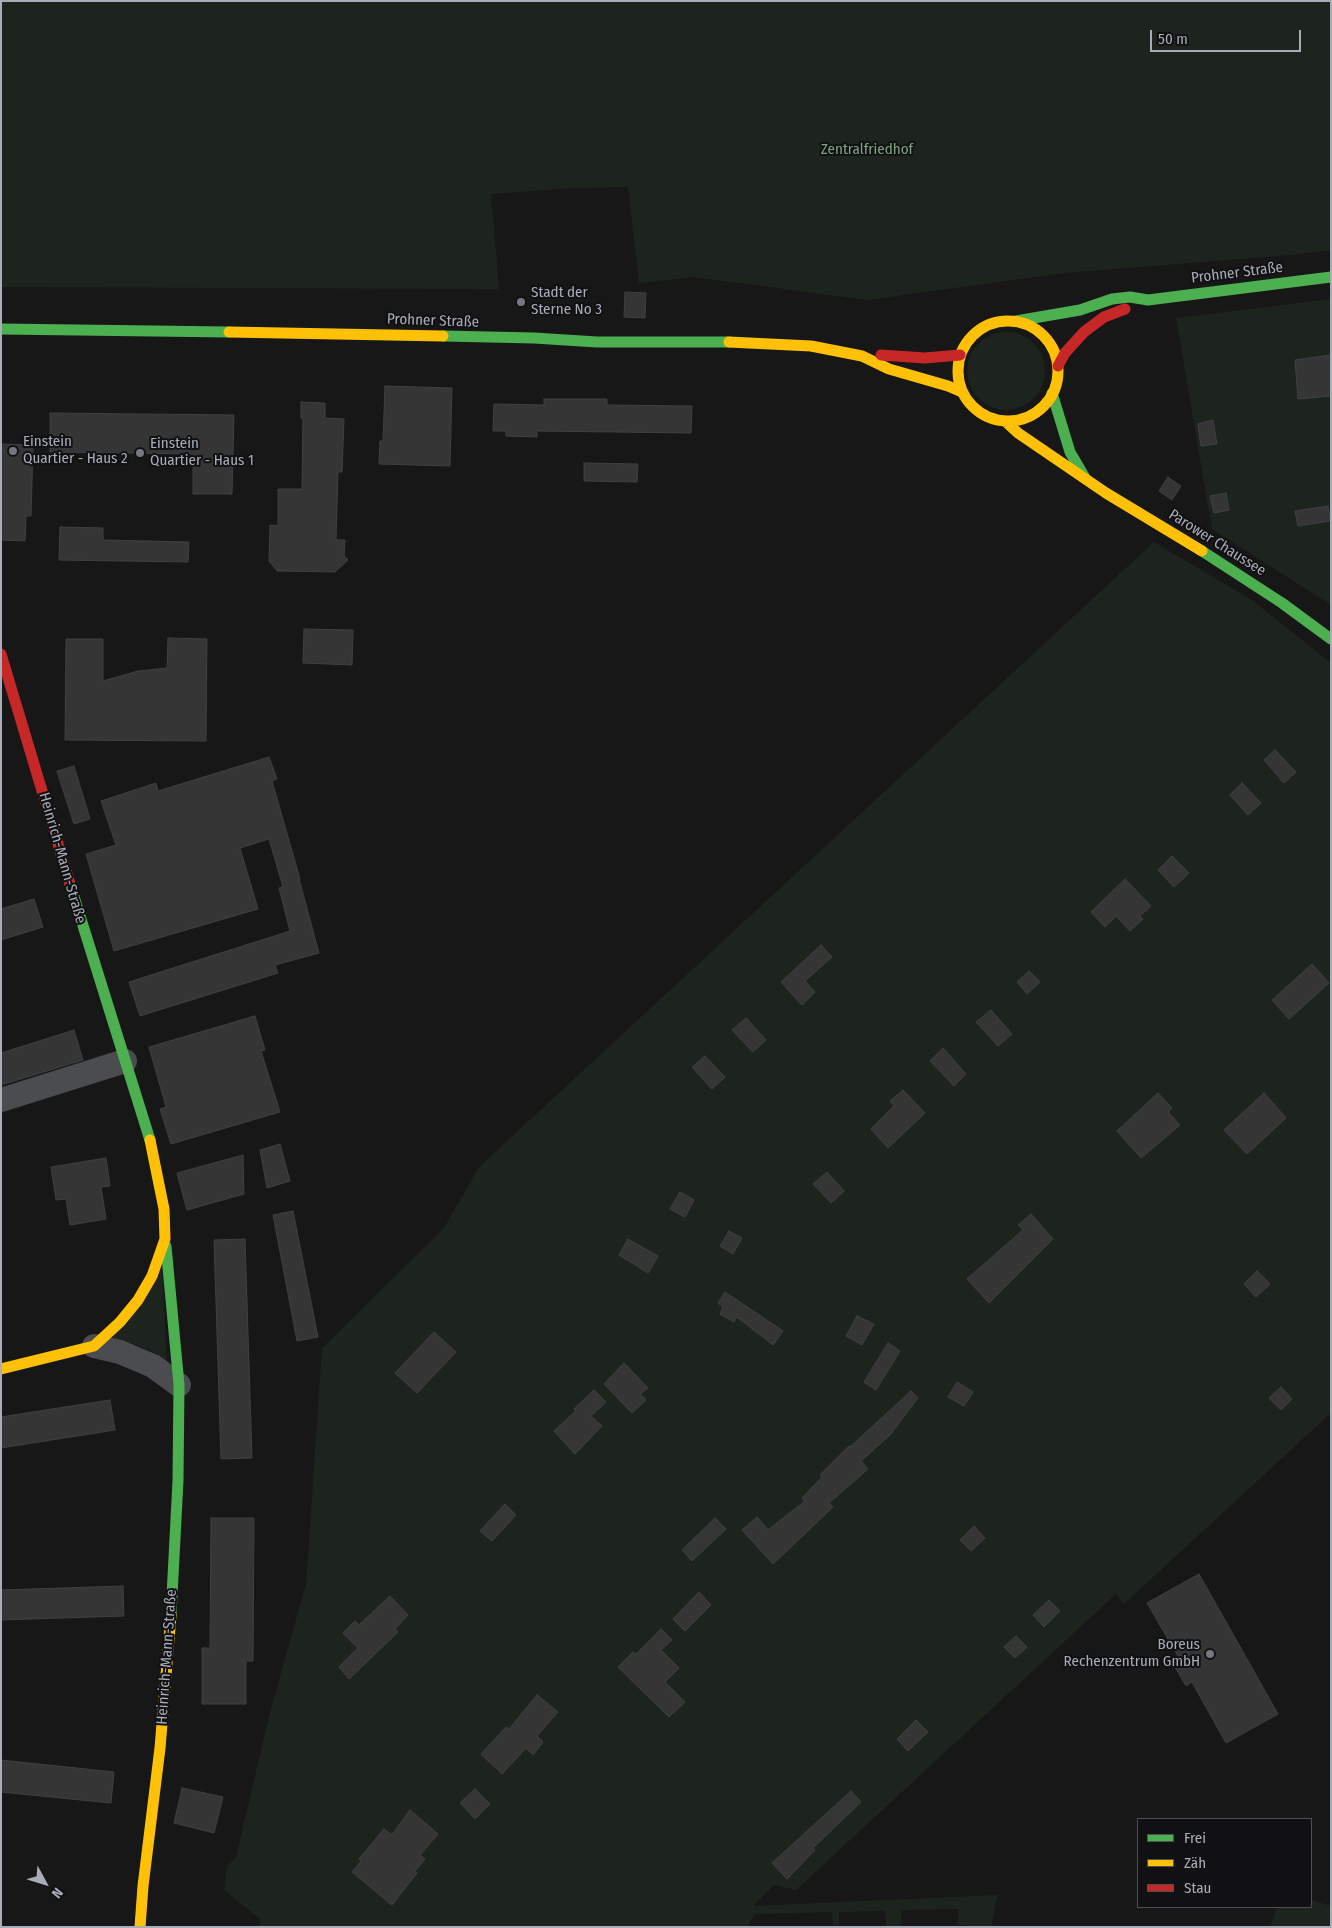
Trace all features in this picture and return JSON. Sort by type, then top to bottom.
[{"type":"street","name":"Prohner Straße","points":[[1058,366],[1073,344],[1104,316],[1148,300],[1331,277]]},
{"type":"street","name":"Prohner Straße","points":[[1016,322],[1080,310],[1112,299],[1130,297],[1148,300]]},
{"type":"street","points":[[962,392],[958,380],[960,355],[969,340],[982,328],[1004,321],[1029,325],[1040,332],[1049,342],[1058,366]]},
{"type":"street","name":"Prohner Straße","points":[[1,329],[367,334],[534,338],[597,342],[724,342],[811,346],[862,356],[889,369],[948,386],[962,392]]},
{"type":"street","name":"Prohner Straße","points":[[862,356],[888,354],[924,358],[960,355]]},
{"type":"street","name":"Parower Chaussee","points":[[1058,366],[1057,380],[1052,394],[1070,452],[1084,477]]},
{"type":"street","name":"Parower Chaussee","points":[[962,392],[970,404],[980,412],[992,418],[1005,421],[1018,433],[1106,493],[1235,571],[1331,639]]},
{"type":"street","points":[[1005,421],[1028,417],[1046,403],[1052,394]]},
{"type":"street","name":"Heinrich-Mann-Straße","points":[[1,654],[46,798],[84,933],[157,1168],[164,1209],[178,1386],[178,1481],[170,1638],[162,1732],[140,1927]]},
{"type":"street","points":[[1,1100],[125,1061]]},
{"type":"street","name":"Heinrich-Mann-Straße","points":[[94,1346],[120,1322],[138,1300],[152,1276],[165,1239]]},
{"type":"street","name":"Heinrich-Mann-Straße","points":[[1,1369],[94,1346],[120,1352],[152,1366],[178,1386]]},
{"type":"green space","name":"Zentralfriedhof","points":[[1,1],[1331,1],[1331,250],[1064,273],[867,300],[694,277],[639,283],[628,187],[574,188],[491,194],[499,289],[1,287]]},
{"type":"green space","points":[[1331,299],[1331,605],[1212,529],[1176,318]]},
{"type":"green space","points":[[1006,332],[1021,335],[1038,349],[1042,356],[1045,371],[1042,386],[1028,403],[1021,407],[1006,410],[991,407],[974,393],[970,386],[967,371],[970,356],[984,339],[991,335]]},
{"type":"green space","points":[[1154,542],[1252,600],[1331,663],[1331,1413],[1124,1604],[1116,1594],[796,1890],[774,1885],[753,1906],[998,1895],[991,1927],[957,1925],[959,1909],[901,1910],[901,1926],[886,1926],[885,1911],[839,1912],[839,1925],[833,1925],[832,1912],[754,1914],[748,1927],[259,1927],[261,1920],[224,1890],[227,1867],[236,1857],[269,1716],[306,1584],[322,1348],[444,1228],[479,1167]]},
{"type":"green space","points":[[162,1268],[167,1365],[153,1352],[134,1344],[111,1338]]},
{"type":"green space","points":[[1312,1900],[1331,1906],[1331,1927],[1270,1927],[1277,1908],[1312,1908]]},
{"type":"building","points":[[625,292],[646,293],[645,318],[624,317]]},
{"type":"building","points":[[1331,355],[1331,396],[1298,399],[1295,360]]},
{"type":"building","points":[[385,386],[452,388],[450,466],[379,464],[380,441],[383,441]]},
{"type":"building","points":[[544,399],[607,399],[607,405],[692,406],[691,433],[537,431],[537,437],[506,436],[506,431],[493,431],[494,404],[544,405]]},
{"type":"building","points":[[301,402],[325,403],[325,418],[344,419],[342,472],[338,472],[336,540],[345,540],[344,556],[348,560],[335,572],[277,571],[269,561],[270,525],[278,526],[278,489],[302,489],[303,418],[301,418]]},
{"type":"building","name":"Einstein Quartier - Haus 1","points":[[50,413],[234,415],[232,494],[193,494],[193,454],[50,452]]},
{"type":"building","points":[[1213,420],[1217,444],[1201,446],[1198,424]]},
{"type":"building","name":"Einstein Quartier - Haus 2","points":[[1,444],[33,445],[31,516],[26,516],[25,541],[1,540]]},
{"type":"building","points":[[584,463],[638,464],[637,482],[584,481]]},
{"type":"building","points":[[1168,477],[1181,486],[1172,500],[1159,491]]},
{"type":"building","points":[[1226,493],[1229,510],[1214,513],[1210,496]]},
{"type":"building","points":[[1328,506],[1330,521],[1298,526],[1295,511]]},
{"type":"building","points":[[60,527],[103,528],[103,540],[189,542],[188,562],[59,560]]},
{"type":"building","points":[[304,629],[353,630],[352,665],[303,663]]},
{"type":"building","points":[[168,638],[207,639],[206,741],[65,740],[66,639],[103,639],[103,681],[138,671],[167,668]]},
{"type":"building","points":[[1275,750],[1296,772],[1284,783],[1264,760]]},
{"type":"building","points":[[269,757],[277,779],[272,781],[319,953],[275,965],[278,973],[140,1016],[129,982],[290,931],[279,888],[283,887],[269,839],[240,848],[258,909],[114,951],[86,854],[116,845],[101,801],[156,783],[158,791]]},
{"type":"building","points":[[74,766],[90,819],[74,824],[57,771]]},
{"type":"building","points":[[1242,783],[1261,803],[1248,815],[1230,795]]},
{"type":"building","points":[[1172,856],[1189,873],[1174,887],[1158,870]]},
{"type":"building","points":[[1125,879],[1151,906],[1140,916],[1143,919],[1130,931],[1116,916],[1105,927],[1091,912]]},
{"type":"building","points":[[34,899],[43,927],[1,940],[1,909]]},
{"type":"building","points":[[821,945],[832,957],[805,981],[815,992],[802,1005],[781,982]]},
{"type":"building","points":[[1312,964],[1329,983],[1289,1019],[1272,1000]]},
{"type":"building","points":[[1029,971],[1040,982],[1027,994],[1017,982]]},
{"type":"building","points":[[991,1010],[1012,1034],[998,1046],[976,1022]]},
{"type":"building","points":[[255,1016],[265,1050],[261,1051],[280,1112],[171,1144],[160,1109],[166,1107],[149,1047]]},
{"type":"building","points":[[746,1018],[766,1040],[753,1052],[732,1030]]},
{"type":"building","points":[[74,1030],[83,1060],[1,1085],[1,1053]]},
{"type":"building","points":[[943,1048],[966,1074],[954,1086],[930,1061]]},
{"type":"building","points":[[705,1056],[725,1077],[712,1089],[692,1067]]},
{"type":"building","points":[[903,1090],[925,1113],[888,1148],[871,1129],[894,1106],[890,1101]]},
{"type":"building","points":[[1158,1093],[1172,1108],[1168,1112],[1180,1125],[1141,1158],[1117,1131]]},
{"type":"building","points":[[1264,1093],[1286,1118],[1247,1154],[1224,1130]]},
{"type":"building","points":[[280,1144],[290,1181],[267,1188],[260,1150]]},
{"type":"building","points":[[243,1155],[244,1194],[187,1210],[177,1173]]},
{"type":"building","points":[[106,1158],[110,1186],[101,1187],[106,1219],[70,1225],[66,1199],[56,1200],[51,1167]]},
{"type":"building","points":[[827,1172],[844,1191],[831,1203],[813,1184]]},
{"type":"building","points":[[680,1192],[694,1200],[685,1217],[670,1209]]},
{"type":"building","points":[[293,1211],[318,1337],[297,1341],[273,1215]]},
{"type":"building","points":[[1031,1214],[1053,1239],[989,1303],[967,1279],[1023,1230],[1018,1225]]},
{"type":"building","points":[[729,1231],[742,1238],[733,1254],[720,1246]]},
{"type":"building","points":[[245,1239],[252,1458],[221,1459],[214,1240]]},
{"type":"building","points":[[628,1239],[658,1256],[648,1273],[619,1255]]},
{"type":"building","points":[[1257,1271],[1270,1284],[1256,1297],[1244,1284]]},
{"type":"building","points":[[725,1292],[783,1331],[773,1345],[737,1317],[734,1322],[720,1314],[723,1307],[718,1303]]},
{"type":"building","points":[[857,1316],[874,1324],[862,1345],[846,1336]]},
{"type":"building","points":[[434,1332],[456,1352],[417,1393],[395,1373]]},
{"type":"building","points":[[888,1343],[900,1351],[876,1390],[864,1382]]},
{"type":"building","points":[[624,1363],[648,1388],[640,1394],[646,1400],[632,1413],[604,1384]]},
{"type":"building","points":[[957,1382],[973,1392],[964,1406],[948,1397]]},
{"type":"building","points":[[1281,1387],[1292,1399],[1281,1410],[1269,1398]]},
{"type":"building","points":[[594,1390],[606,1402],[591,1416],[602,1426],[575,1454],[554,1431],[576,1411],[574,1409]]},
{"type":"building","points":[[911,1391],[918,1398],[890,1435],[861,1461],[868,1469],[829,1503],[833,1507],[773,1564],[742,1530],[757,1517],[768,1530],[805,1501],[802,1498],[822,1477],[820,1475],[849,1446]]},
{"type":"building","points":[[110,1400],[115,1430],[1,1448],[1,1417]]},
{"type":"building","points":[[505,1504],[516,1515],[492,1541],[480,1531]]},
{"type":"building","points":[[211,1518],[254,1518],[253,1661],[246,1661],[246,1704],[202,1704],[202,1648],[210,1648]]},
{"type":"building","points":[[715,1518],[726,1529],[692,1561],[682,1550]]},
{"type":"building","points":[[974,1526],[985,1538],[971,1551],[960,1540]]},
{"type":"building","name":"Boreus Rechenzentrum GmbH","points":[[1199,1574],[1278,1714],[1226,1743],[1192,1682],[1186,1686],[1175,1667],[1182,1663],[1147,1603]]},
{"type":"building","points":[[123,1586],[124,1616],[1,1620],[1,1590]]},
{"type":"building","points":[[699,1592],[711,1605],[685,1631],[673,1619]]},
{"type":"building","points":[[390,1596],[408,1615],[395,1629],[398,1632],[349,1679],[339,1667],[358,1648],[343,1633],[355,1621],[359,1625]]},
{"type":"building","points":[[1049,1600],[1060,1611],[1044,1627],[1033,1615]]},
{"type":"building","points":[[661,1629],[672,1640],[661,1650],[679,1668],[665,1682],[685,1702],[669,1717],[618,1667],[633,1652],[636,1654]]},
{"type":"building","points":[[1016,1636],[1027,1647],[1015,1658],[1004,1647]]},
{"type":"building","points":[[537,1695],[558,1712],[537,1736],[543,1742],[533,1755],[526,1748],[502,1774],[481,1754],[506,1727],[509,1729]]},
{"type":"building","points":[[916,1720],[928,1732],[908,1751],[897,1739]]},
{"type":"building","points":[[1,1760],[114,1772],[111,1803],[1,1792]]},
{"type":"building","points":[[182,1788],[223,1797],[214,1833],[174,1823]]},
{"type":"building","points":[[475,1789],[490,1804],[475,1819],[460,1803]]},
{"type":"building","points":[[851,1791],[861,1802],[813,1848],[815,1850],[787,1879],[772,1863]]},
{"type":"building","points":[[410,1810],[438,1834],[420,1855],[425,1859],[415,1871],[417,1873],[392,1905],[352,1872],[361,1861],[359,1859],[384,1829],[392,1835]]},
{"type":"traffic: fast","points":[[1016,321],[1080,310],[1112,299],[1130,297],[1148,300],[1331,277]]},
{"type":"traffic: fast","points":[[1,329],[229,332]]},
{"type":"traffic: fast","points":[[443,336],[534,338],[597,342],[729,342]]},
{"type":"traffic: fast","points":[[1052,393],[1070,452],[1084,476]]},
{"type":"traffic: fast","points":[[1202,551],[1282,603],[1331,639]]},
{"type":"traffic: fast","points":[[70,884],[150,1140]]},
{"type":"traffic: fast","points":[[166,1246],[179,1385],[178,1481],[171,1615]]},
{"type":"traffic: slow","points":[[1008,321],[1027,325],[1043,336],[1054,352],[1058,371],[1054,390],[1043,406],[1027,417],[1008,421],[989,417],[973,406],[962,390],[958,371],[962,352],[973,336],[989,325],[1008,321]]},
{"type":"traffic: slow","points":[[229,332],[443,336]]},
{"type":"traffic: slow","points":[[729,342],[811,346],[862,356],[889,369],[948,386],[962,392]]},
{"type":"traffic: slow","points":[[1005,421],[1018,433],[1106,493],[1202,551]]},
{"type":"traffic: slow","points":[[1,1369],[94,1346],[120,1322],[138,1300],[152,1276],[165,1239],[164,1209],[150,1140]]},
{"type":"traffic: slow","points":[[140,1927],[143,1886],[160,1748],[171,1615]]},
{"type":"traffic: jam","points":[[1058,366],[1065,353],[1084,332],[1104,317],[1125,309]]},
{"type":"traffic: jam","points":[[881,355],[925,358],[960,355]]},
{"type":"traffic: jam","points":[[1,654],[70,884]]},
{"type":"place","name":"Stadt der Sterne No 3","points":[[521,302]]},
{"type":"place","name":"Einstein Quartier - Haus 2","points":[[13,451]]},
{"type":"place","name":"Einstein Quartier - Haus 1","points":[[140,453]]},
{"type":"place","name":"Boreus Rechenzentrum GmbH","points":[[1210,1654]]}]
